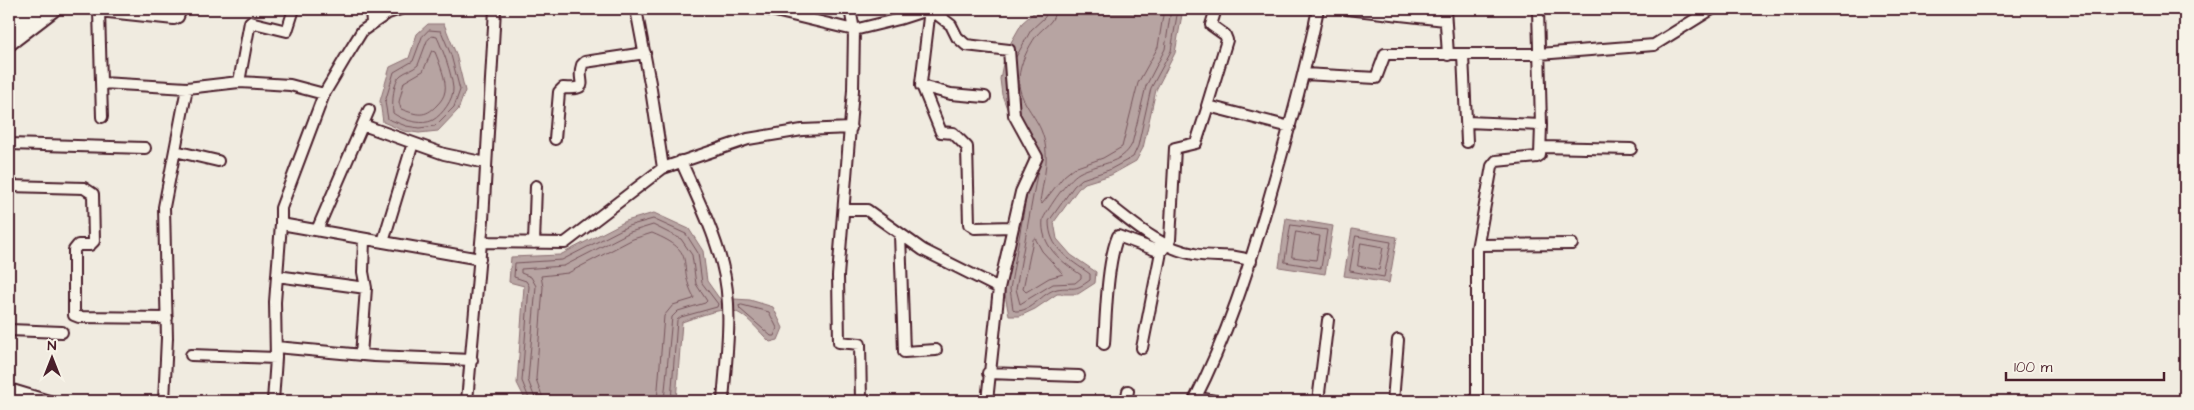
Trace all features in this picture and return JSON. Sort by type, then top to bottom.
[{"type":"main road","points":[[9,25],[30,9]]},
{"type":"main road","points":[[9,42],[52,9]]},
{"type":"street","points":[[102,117],[98,10],[174,19],[178,17],[181,9]]},
{"type":"street","points":[[239,82],[250,22],[287,31],[294,9]]},
{"type":"street","points":[[371,9],[372,23]]},
{"type":"street","points":[[273,401],[276,358],[275,302],[282,224],[281,208],[324,94],[362,31],[388,13],[400,9]]},
{"type":"street","points":[[467,401],[480,259],[495,9]]},
{"type":"street","points":[[636,9],[663,168]]},
{"type":"street","points":[[767,9],[854,30],[899,20],[930,9]]},
{"type":"street","points":[[850,9],[854,30],[851,128],[838,276],[839,342],[860,344],[861,401]]},
{"type":"street","points":[[930,9],[924,46],[921,86],[941,132],[953,132],[967,147],[970,226],[975,228],[1012,227]]},
{"type":"street","points":[[930,9],[951,25],[957,37],[966,45],[1009,50],[1014,115],[1037,156],[1022,192],[1012,227],[999,288],[988,373],[987,401]]},
{"type":"street","points":[[1142,348],[1163,249],[1170,239],[1175,150],[1179,146],[1196,144],[1203,127],[1207,106],[1227,40],[1226,36],[1211,25],[1216,9]]},
{"type":"street","points":[[1215,401],[1195,399],[1216,352],[1251,260],[1290,128],[1318,9]]},
{"type":"street","points":[[1347,9],[1445,20]]},
{"type":"street","points":[[1445,9],[1448,55]]},
{"type":"street","points":[[1476,401],[1478,244],[1492,164],[1503,159],[1538,157],[1540,147],[1538,9]]},
{"type":"street","points":[[1304,74],[1372,78],[1379,76],[1382,57],[1385,54],[1539,54],[1654,45],[1712,9]]},
{"type":"street","points":[[555,140],[559,92],[563,88],[578,89],[581,87],[583,84],[582,65],[586,62],[644,53]]},
{"type":"street","points":[[1462,55],[1467,142]]},
{"type":"street","points":[[102,83],[187,88],[239,82],[290,86],[324,94]]},
{"type":"street","points":[[921,86],[951,94],[985,98]]},
{"type":"street","points":[[164,401],[167,318],[164,206],[187,88]]},
{"type":"street","points":[[1207,106],[1290,128]]},
{"type":"street","points":[[317,230],[369,110]]},
{"type":"street","points":[[1467,122],[1541,125]]},
{"type":"street","points":[[362,125],[444,154],[486,163]]},
{"type":"street","points":[[481,242],[565,243],[663,168],[748,139],[802,130],[851,128]]},
{"type":"street","points":[[383,242],[413,143]]},
{"type":"street","points":[[9,144],[145,148]]},
{"type":"street","points":[[1540,147],[1631,149]]},
{"type":"street","points":[[175,151],[218,161]]},
{"type":"street","points":[[682,161],[712,234],[724,274],[728,322],[723,401]]},
{"type":"street","points":[[9,186],[84,188],[93,194],[94,241],[90,245],[78,245],[74,250],[74,315],[79,317],[167,318]]},
{"type":"street","points":[[534,243],[536,186]]},
{"type":"street","points":[[1108,204],[1163,249]]},
{"type":"street","points":[[844,210],[867,210],[923,250],[999,288]]},
{"type":"street","points":[[282,224],[480,259]]},
{"type":"street","points":[[900,234],[904,352],[936,350]]},
{"type":"street","points":[[1104,344],[1106,305],[1118,236],[1163,249],[1251,260]]},
{"type":"street","points":[[361,355],[366,288],[363,272],[364,239]]},
{"type":"street","points":[[1478,244],[1572,244]]},
{"type":"street","points":[[277,276],[366,288]]},
{"type":"street","points":[[1318,401],[1328,320]]},
{"type":"street","points":[[9,330],[62,332]]},
{"type":"street","points":[[1393,401],[1398,340]]},
{"type":"street","points":[[276,347],[361,355],[472,360]]},
{"type":"street","points":[[191,355],[276,358]]},
{"type":"street","points":[[988,373],[1079,376]]},
{"type":"street","points":[[9,389],[26,398],[49,401]]},
{"type":"water","points":[[1038,9],[1183,9],[1175,53],[1156,90],[1143,148],[1136,161],[1111,175],[1085,183],[1078,189],[1054,222],[1057,239],[1071,255],[1096,272],[1095,283],[1078,294],[1057,294],[1035,309],[1020,316],[1009,316],[1004,289],[1029,159],[1023,137],[1009,114],[1002,95],[1000,79],[1005,53],[1022,23]]},
{"type":"water","points":[[428,24],[444,24],[456,54],[465,91],[458,110],[438,131],[419,133],[404,131],[383,122],[380,101],[390,67],[409,58],[417,34]]},
{"type":"water","points":[[654,213],[689,229],[703,251],[707,281],[719,298],[750,300],[773,307],[783,328],[778,340],[770,342],[747,319],[737,312],[726,310],[713,312],[682,322],[676,401],[526,401],[517,383],[524,286],[509,282],[511,257],[560,255],[626,221]]},
{"type":"water","points":[[1286,218],[1333,226],[1325,274],[1279,267]]},
{"type":"water","points":[[1352,229],[1397,237],[1389,283],[1344,276]]}]
